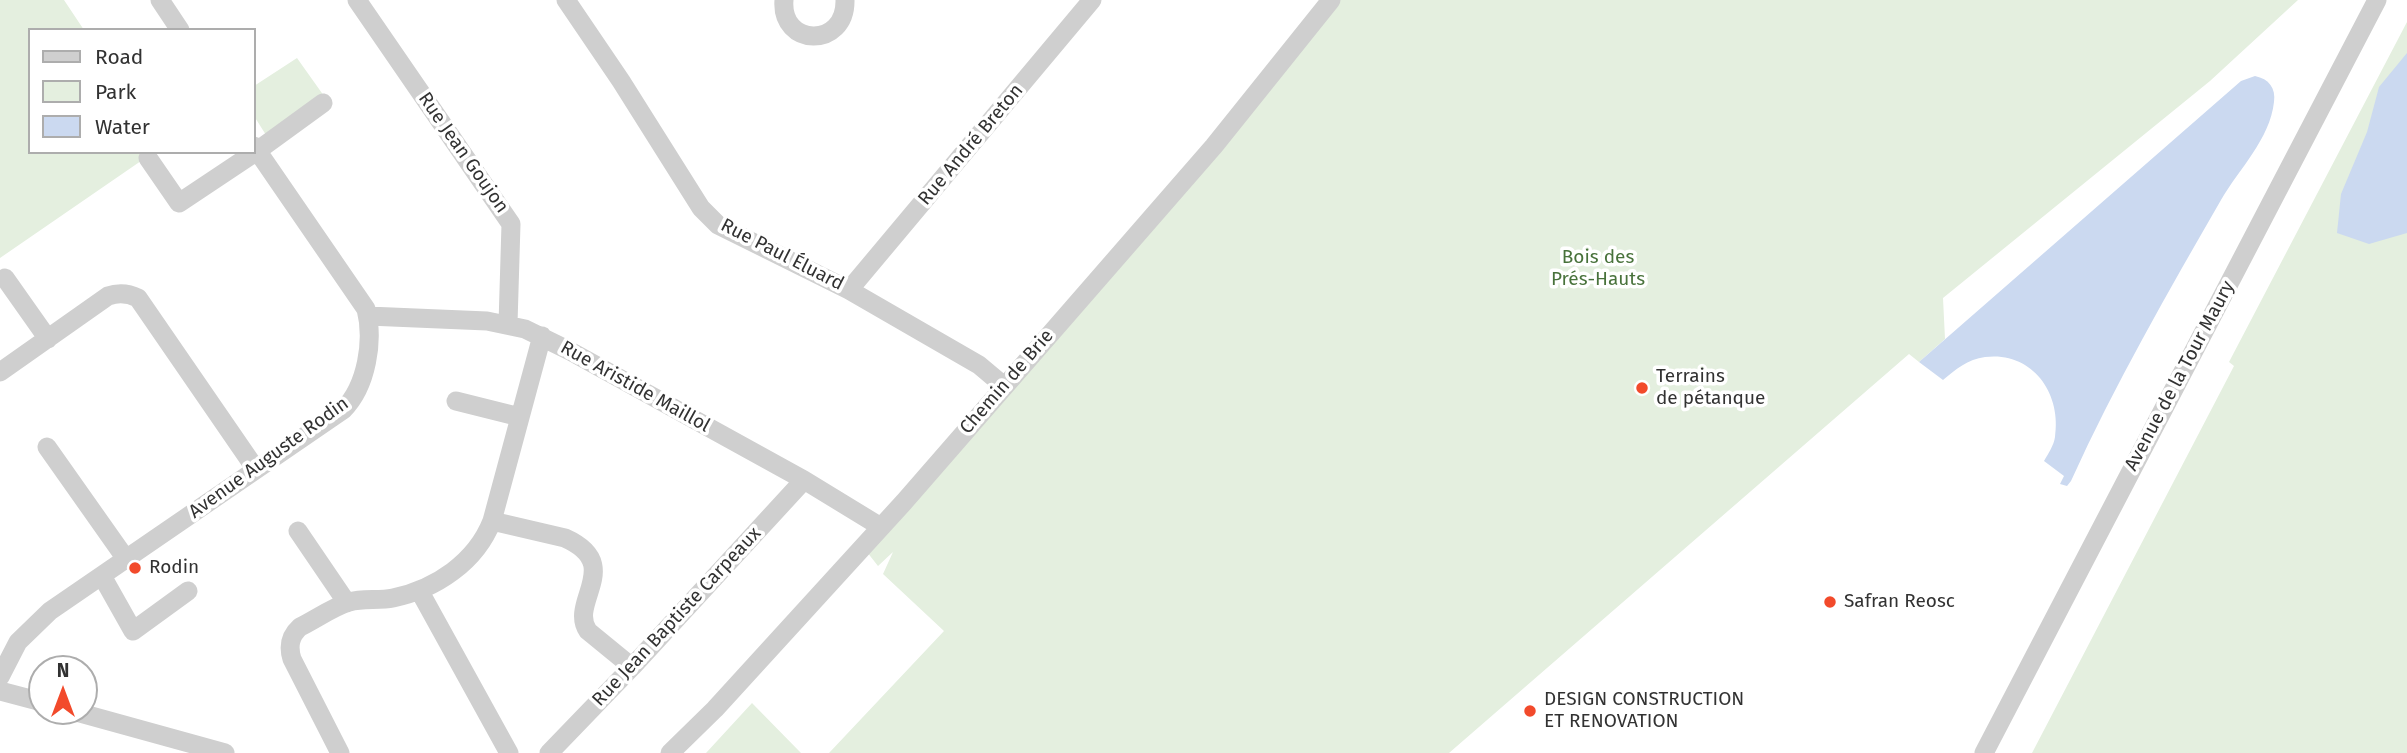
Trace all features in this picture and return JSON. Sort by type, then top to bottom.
[{"type":"street","points":[[160,0],[179,28]]},
{"type":"street","name":"Rue Jean Goujon","points":[[357,0],[511,224],[508,324]]},
{"type":"street","name":"Rue Paul Éluard","points":[[566,0],[701,208],[719,225],[849,290],[979,365],[1004,386]]},
{"type":"street","points":[[784,0],[786,19],[792,27],[809,36],[819,36],[836,27],[845,10],[845,0]]},
{"type":"street","name":"Rue André Breton","points":[[849,290],[1092,0]]},
{"type":"street","name":"Chemin de Brie","points":[[670,753],[715,709],[881,527],[1214,146],[1331,0]]},
{"type":"street","name":"Avenue de la Tour Maury","points":[[1984,753],[2377,0]]},
{"type":"street","points":[[323,103],[256,148],[366,309],[368,316]]},
{"type":"street","points":[[148,158],[179,203],[248,154]]},
{"type":"street","points":[[5,278],[48,339]]},
{"type":"street","points":[[0,372],[108,296],[121,293],[138,298],[256,468]]},
{"type":"street","name":"Rue Aristide Maillol","points":[[368,316],[508,324],[542,336],[804,480],[881,527]]},
{"type":"street","name":"Avenue Auguste Rodin","points":[[0,677],[5,657],[37,622],[343,410],[352,400],[363,375],[368,316]]},
{"type":"street","points":[[335,751],[292,659],[289,649],[294,632],[347,603],[391,599],[419,590],[469,559],[487,535],[492,521],[542,336]]},
{"type":"street","points":[[456,401],[520,417]]},
{"type":"street","points":[[47,447],[126,559]]},
{"type":"street","name":"Rue Jean Baptiste Carpeaux","points":[[549,753],[804,480]]},
{"type":"street","points":[[492,521],[565,538],[584,550],[591,560],[594,580],[582,617],[584,625],[632,667]]},
{"type":"street","points":[[298,531],[347,603]]},
{"type":"street","points":[[102,576],[133,631],[188,592]]},
{"type":"street","points":[[419,590],[509,753]]},
{"type":"street","points":[[0,691],[28,698]]},
{"type":"street","points":[[98,718],[225,753]]},
{"type":"green space","points":[[0,0],[64,0],[83,28],[28,28],[28,154],[151,154],[0,258]]},
{"type":"green space","name":"Bois des Prés-Hauts","points":[[1331,0],[2298,0],[2210,81],[1943,298],[1945,339],[1919,362],[1909,354],[1449,753],[829,753],[944,631],[883,574],[893,552],[878,566],[867,552]]},
{"type":"green space","points":[[2407,22],[2407,753],[2032,753],[2234,366],[2229,362]]},
{"type":"green space","points":[[297,58],[324,96],[266,135],[256,119],[256,85]]},
{"type":"green space","points":[[752,703],[801,753],[706,753]]},
{"type":"water","points":[[2407,53],[2407,233],[2369,244],[2337,233],[2341,194],[2367,132],[2379,87]]},
{"type":"water","points":[[2255,76],[2268,82],[2274,92],[2267,129],[2221,200],[2162,304],[2071,481],[2067,486],[2060,484],[2064,476],[2044,461],[2055,437],[2054,405],[2040,378],[2030,368],[2002,357],[1985,357],[1967,363],[1943,380],[1919,362],[2241,81]]},
{"type":"place","name":"Terrains de pétanque","points":[[1642,388]]},
{"type":"place","name":"Rodin","points":[[135,568]]},
{"type":"place","name":"Safran Reosc","points":[[1830,602]]},
{"type":"place","name":"DESIGN CONSTRUCTION ET RENOVATION","points":[[1530,711]]}]
